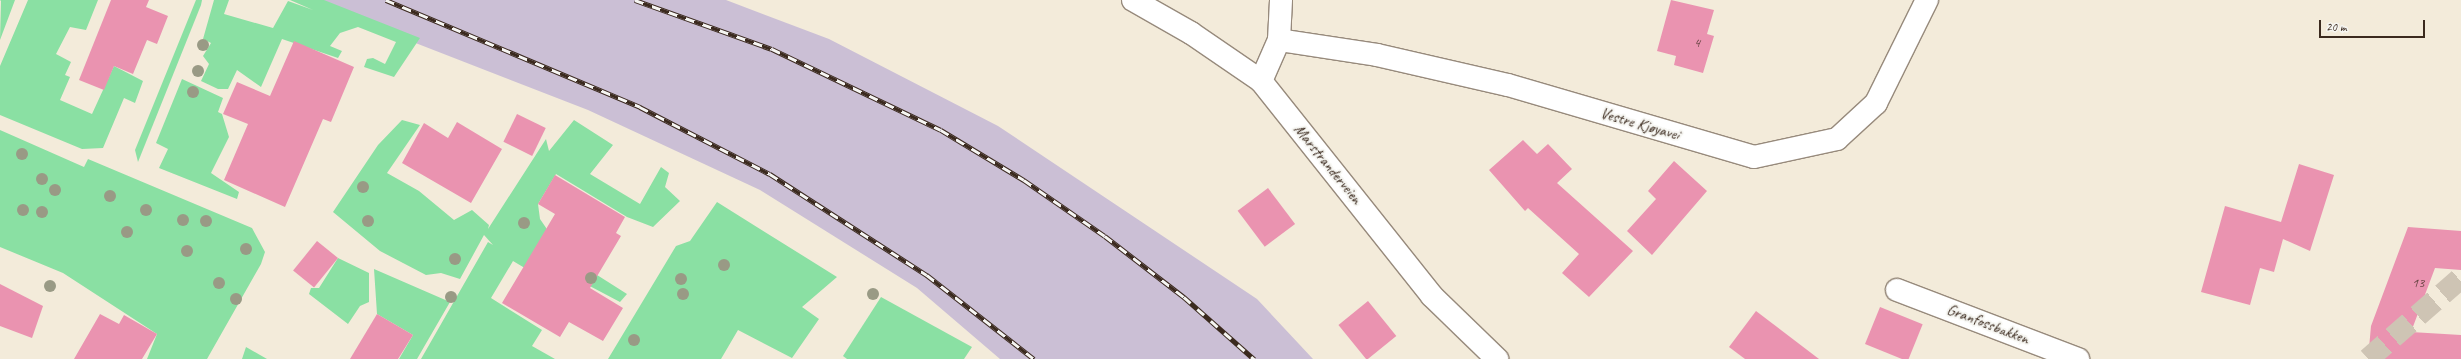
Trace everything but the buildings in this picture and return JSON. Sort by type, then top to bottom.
[{"type":"street","name":"Marstranderveien","points":[[1133,0],[1191,33],[1261,81],[1432,296],[1496,359]]},
{"type":"street","points":[[1261,81],[1279,40],[1281,0]]},
{"type":"street","name":"Vestre Kjøyavei","points":[[1279,40],[1376,55],[1508,85],[1754,157],[1836,139],[1876,104],[1927,0]]},
{"type":"street","name":"Granfossbakken","points":[[1897,290],[2078,359]]},
{"type":"shaded area","points":[[305,0],[726,0],[829,39],[998,126],[1257,299],[1313,359],[1000,359],[917,288],[760,190],[588,110]]},
{"type":"green space","points":[[0,0],[15,0],[0,40],[1,1]]},
{"type":"green space","points":[[28,0],[98,0],[86,30],[70,27],[56,54],[71,62],[65,75],[70,77],[60,100],[92,114],[114,66],[143,81],[135,103],[124,98],[103,148],[82,149],[0,115],[0,66]]},
{"type":"green space","points":[[196,0],[202,0],[201,5],[138,162],[135,150]]},
{"type":"green space","points":[[214,0],[229,0],[224,14],[273,28],[288,1],[313,10],[290,0],[324,0],[420,38],[394,77],[364,67],[367,59],[373,58],[385,64],[396,42],[358,27],[340,33],[330,46],[342,51],[338,58],[282,39],[261,87],[237,70],[228,89],[218,89],[201,81],[209,64],[203,56],[211,43],[203,39]]},
{"type":"green space","points":[[182,79],[223,98],[218,112],[222,114],[229,137],[211,173],[239,192],[237,199],[159,168],[168,149],[156,143]]},
{"type":"green space","points":[[402,120],[420,125],[387,173],[419,191],[454,220],[472,210],[489,225],[488,229],[546,139],[549,151],[574,120],[613,145],[590,174],[640,204],[661,167],[669,173],[665,187],[680,201],[653,227],[627,217],[556,174],[538,204],[540,219],[564,254],[627,294],[620,302],[584,283],[575,298],[513,261],[491,298],[542,330],[532,346],[555,359],[421,359],[488,242],[493,245],[484,235],[460,279],[441,273],[426,275],[380,251],[333,212],[378,145]]},
{"type":"green space","points":[[0,130],[84,167],[88,159],[252,228],[265,252],[261,264],[207,359],[147,359],[157,334],[63,273],[0,247]]},
{"type":"green space","points":[[717,202],[837,277],[802,307],[819,319],[792,358],[738,330],[721,359],[608,359],[676,246],[690,241]]},
{"type":"green space","points":[[338,258],[369,273],[369,302],[360,306],[348,324],[309,294],[311,288],[319,288]]},
{"type":"green space","points":[[374,269],[450,302],[417,359],[399,359],[413,335],[377,314]]},
{"type":"green space","points":[[881,297],[972,347],[964,359],[847,359],[843,356]]},
{"type":"green space","points":[[246,347],[267,359],[242,359]]},
{"type":"tunnel","points":[[2368,359],[2461,278]]},
{"type":"railway","points":[[386,0],[640,107],[770,174],[927,275],[1034,359]]},
{"type":"railway","points":[[635,0],[772,49],[941,130],[1024,180],[1105,236],[1184,297],[1254,359]]}]
